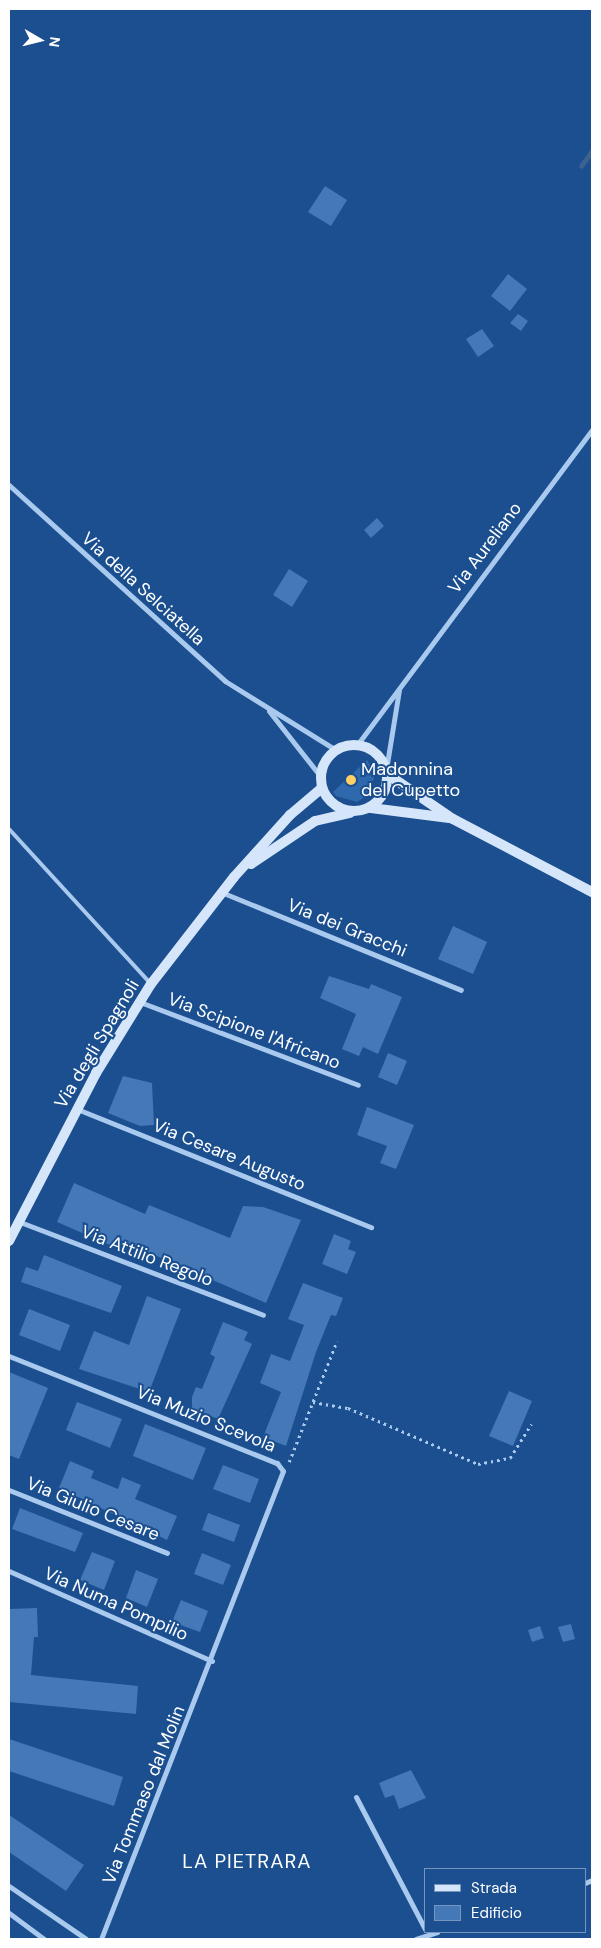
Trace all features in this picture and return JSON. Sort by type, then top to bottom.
[{"type":"street","name":"Via Aureliano","points":[[357,745],[400,684],[592,430]]},
{"type":"street","name":"Via della Selciatella","points":[[9,485],[216,674],[265,707],[336,750]]},
{"type":"street","name":"Via Aureliano","points":[[387,772],[389,728],[400,684]]},
{"type":"street","name":"Via della Selciatella","points":[[265,707],[321,782]]},
{"type":"street","points":[[234,877],[321,782],[326,760],[336,750],[357,745],[372,750],[387,772],[453,819],[592,892]]},
{"type":"street","points":[[371,808],[384,793],[387,772]]},
{"type":"street","points":[[321,782],[334,805],[354,812]]},
{"type":"street","points":[[234,877],[315,822],[371,808],[453,819]]},
{"type":"street","name":"Via degli Spagnoli","points":[[9,1241],[76,1109],[151,984],[234,877]]},
{"type":"street","name":"Via dei Gracchi","points":[[221,892],[461,990]]},
{"type":"street","name":"Via Scipione l'Africano","points":[[140,1002],[358,1085]]},
{"type":"street","name":"Via Cesare Augusto","points":[[76,1109],[371,1227]]},
{"type":"street","name":"Via Attilio Regolo","points":[[20,1222],[263,1316]]},
{"type":"street","name":"Via Muzio Scevola","points":[[9,1356],[277,1462],[283,1471],[281,1483]]},
{"type":"street","points":[[212,1661],[281,1483]]},
{"type":"street","name":"Via Giulio Cesare","points":[[9,1490],[167,1553]]},
{"type":"street","name":"Via Numa Pompilio","points":[[9,1571],[212,1661]]},
{"type":"street","name":"Via Tommaso dal Molin","points":[[102,1939],[212,1661]]},
{"type":"street","points":[[356,1797],[424,1928]]},
{"type":"street","points":[[9,1886],[86,1939]]},
{"type":"street","points":[[9,1913],[44,1939]]},
{"type":"lane","points":[[9,829],[151,984]]},
{"type":"path","points":[[281,1483],[337,1340]]},
{"type":"path","points":[[313,1402],[348,1408],[478,1464],[510,1458],[531,1424]]},
{"type":"shaded area","points":[[367,760],[375,773],[370,794],[357,802],[336,796],[333,792]]},
{"type":"building","points":[[325,186],[347,200],[331,226],[308,212]]},
{"type":"building","points":[[508,274],[527,289],[510,311],[491,296]]},
{"type":"building","points":[[518,314],[528,321],[521,331],[510,323]]},
{"type":"building","points":[[482,329],[494,346],[478,357],[466,339]]},
{"type":"building","points":[[377,518],[384,526],[371,538],[364,530]]},
{"type":"building","points":[[289,569],[308,581],[292,607],[273,595]]},
{"type":"building","points":[[453,926],[487,942],[473,974],[438,959]]},
{"type":"building","points":[[329,976],[369,989],[371,984],[402,997],[378,1054],[363,1047],[359,1056],[342,1049],[356,1014],[320,998]]},
{"type":"building","points":[[388,1053],[407,1061],[397,1085],[378,1077]]},
{"type":"building","points":[[123,1076],[152,1083],[154,1125],[140,1126],[108,1113]]},
{"type":"building","points":[[367,1107],[414,1125],[396,1169],[380,1163],[387,1146],[357,1135]]},
{"type":"building","points":[[74,1183],[145,1214],[149,1205],[230,1238],[243,1206],[263,1207],[301,1220],[266,1303],[115,1238],[112,1246],[57,1222]]},
{"type":"building","points":[[334,1234],[351,1241],[348,1249],[356,1252],[347,1274],[322,1264]]},
{"type":"building","points":[[44,1255],[122,1286],[111,1313],[21,1282],[26,1267],[38,1271]]},
{"type":"building","points":[[303,1283],[343,1298],[336,1316],[331,1315],[316,1352],[286,1446],[263,1437],[281,1392],[260,1383],[271,1354],[290,1361],[304,1325],[288,1319]]},
{"type":"building","points":[[147,1296],[181,1309],[149,1392],[79,1369],[94,1331],[129,1345]]},
{"type":"building","points":[[29,1309],[70,1325],[60,1351],[19,1335]]},
{"type":"building","points":[[223,1322],[248,1332],[244,1340],[252,1344],[218,1419],[192,1408],[192,1397],[196,1387],[202,1389],[215,1357],[210,1354]]},
{"type":"building","points":[[9,1372],[48,1388],[19,1459],[9,1455]]},
{"type":"building","points":[[509,1391],[532,1401],[513,1446],[489,1436]]},
{"type":"building","points":[[77,1402],[122,1419],[110,1448],[66,1430]]},
{"type":"building","points":[[145,1424],[206,1448],[193,1480],[133,1456]]},
{"type":"building","points":[[70,1461],[94,1471],[91,1478],[118,1489],[122,1477],[141,1485],[135,1499],[177,1516],[167,1540],[59,1488]]},
{"type":"building","points":[[223,1465],[259,1479],[250,1503],[213,1489]]},
{"type":"building","points":[[20,1508],[83,1533],[75,1552],[12,1529]]},
{"type":"building","points":[[208,1513],[240,1525],[234,1542],[202,1530]]},
{"type":"building","points":[[92,1552],[115,1561],[104,1590],[80,1580]]},
{"type":"building","points":[[202,1553],[231,1565],[223,1585],[194,1574]]},
{"type":"building","points":[[136,1570],[158,1579],[147,1607],[126,1598]]},
{"type":"building","points":[[181,1600],[208,1611],[200,1632],[172,1622]]},
{"type":"building","points":[[37,1608],[38,1637],[34,1637],[31,1675],[138,1686],[136,1714],[9,1702],[9,1609]]},
{"type":"building","points":[[571,1624],[575,1639],[563,1642],[558,1627]]},
{"type":"building","points":[[540,1626],[544,1638],[532,1642],[528,1630]]},
{"type":"building","points":[[9,1739],[123,1777],[114,1806],[9,1771]]},
{"type":"building","points":[[411,1770],[426,1798],[399,1809],[394,1795],[385,1798],[379,1783]]},
{"type":"building","points":[[9,1815],[84,1865],[66,1891],[9,1852]]},
{"type":"waterway","points":[[581,166],[592,151]]},
{"type":"place","name":"Madonnina del Cupetto","points":[[351,780]]},
{"type":"district","name":"LA PIETRARA","points":[[247,1861]]}]
